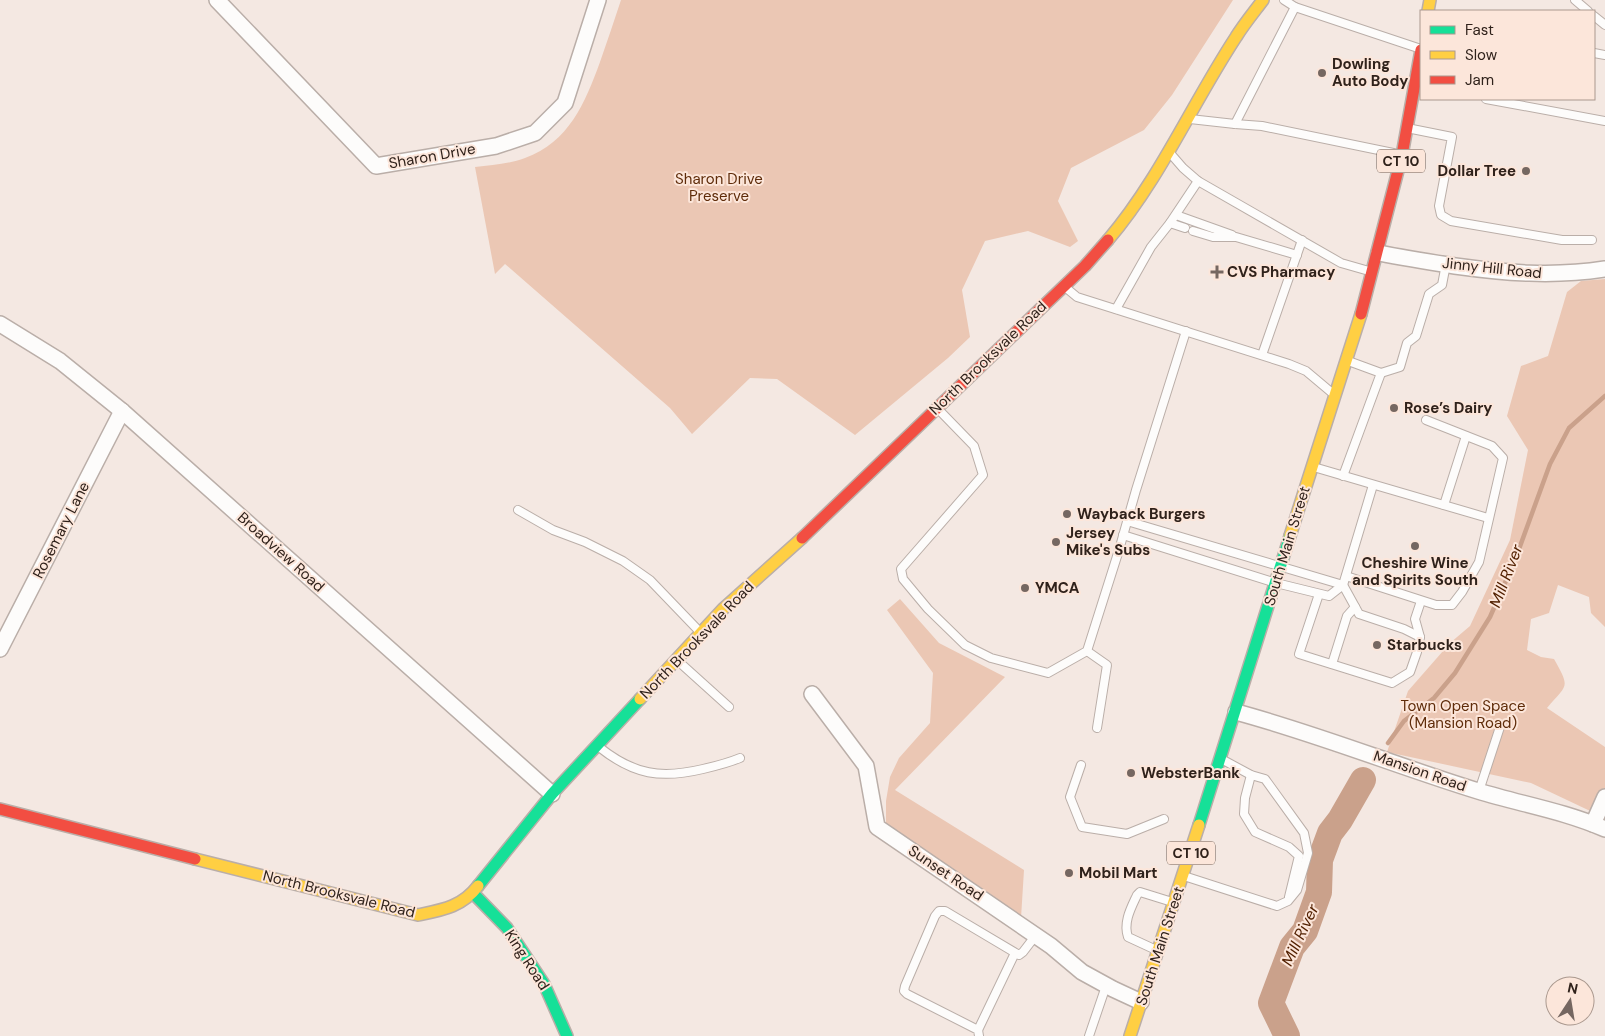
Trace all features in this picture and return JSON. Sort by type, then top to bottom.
[{"type":"main road","name":"North Brooksvale Road","points":[[0,809],[418,915],[450,908],[473,893],[552,794],[723,610],[793,546],[1085,266],[1122,223],[1148,187],[1236,36],[1262,0]]},
{"type":"main road","name":"South Main Street","points":[[1130,1036],[1221,759],[1374,272],[1407,128],[1418,91],[1420,63]]},
{"type":"main road","name":"King Road","points":[[473,893],[507,928],[544,984],[567,1036]]},
{"type":"street","name":"Sharon Drive","points":[[217,0],[376,166],[496,146],[535,133],[565,103],[598,0]]},
{"type":"street","name":"Jinny Hill Road","points":[[1379,252],[1407,259],[1516,274],[1553,274],[1605,268]]},
{"type":"street","name":"Broadview Road","points":[[0,324],[60,361],[122,411],[552,794]]},
{"type":"street","name":"Rosemary Lane","points":[[0,649],[122,411]]},
{"type":"street","name":"Sunset Road","points":[[812,694],[866,766],[876,827],[1036,935],[1082,972],[1106,986],[1141,1002]]},
{"type":"street","name":"Mansion Road","points":[[1236,712],[1332,741],[1479,791],[1559,812],[1599,826]]},
{"type":"street","points":[[1599,826],[1605,797]]},
{"type":"lane","points":[[1284,0],[1295,7],[1420,49]]},
{"type":"lane","points":[[1575,0],[1587,10]]},
{"type":"lane","points":[[1235,124],[1295,7]]},
{"type":"lane","points":[[1595,17],[1605,25]]},
{"type":"lane","points":[[1491,100],[1605,121]]},
{"type":"lane","points":[[1188,118],[1262,126],[1402,155]]},
{"type":"lane","points":[[1407,128],[1452,137],[1439,206],[1441,215],[1451,221],[1562,240],[1592,240]]},
{"type":"lane","points":[[1169,152],[1198,181],[1341,263],[1374,272]]},
{"type":"lane","points":[[1116,308],[1151,247],[1176,215],[1198,181]]},
{"type":"lane","points":[[1176,215],[1236,237],[1297,255]]},
{"type":"lane","points":[[1170,223],[1213,237],[1236,237]]},
{"type":"lane","points":[[1262,355],[1302,240]]},
{"type":"lane","points":[[1347,361],[1381,373],[1400,367],[1407,343],[1416,336],[1429,294],[1442,284],[1446,264]]},
{"type":"lane","points":[[1064,286],[1077,298],[1116,308],[1289,364],[1306,371],[1336,396]]},
{"type":"lane","points":[[937,407],[974,446],[983,475],[901,569],[903,579],[928,609],[964,645],[992,658],[1048,673],[1086,651],[1186,331]]},
{"type":"lane","points":[[1343,476],[1381,373]]},
{"type":"lane","points":[[1346,576],[1421,601],[1436,605],[1452,605],[1462,592],[1479,562],[1503,458],[1492,446],[1426,420]]},
{"type":"lane","points":[[1444,504],[1466,436]]},
{"type":"lane","points":[[1312,466],[1488,518]]},
{"type":"lane","points":[[1123,535],[1276,583],[1329,596],[1343,585],[1373,484]]},
{"type":"lane","points":[[518,510],[553,530],[585,542],[623,561],[650,580],[701,633]]},
{"type":"lane","points":[[1127,520],[1343,585],[1359,614],[1404,629],[1420,637]]},
{"type":"lane","points":[[1319,594],[1299,654],[1392,683],[1410,672],[1420,637],[1415,619],[1421,601]]},
{"type":"lane","points":[[1332,664],[1347,616],[1355,607]]},
{"type":"lane","points":[[1086,651],[1107,665],[1097,728]]},
{"type":"lane","points":[[677,660],[729,707]]},
{"type":"lane","points":[[1479,791],[1500,727]]},
{"type":"lane","points":[[597,746],[614,759],[631,767],[666,775],[692,772],[740,758]]},
{"type":"lane","points":[[1183,876],[1277,906],[1288,901],[1297,890],[1308,853],[1304,833],[1265,779],[1251,775],[1221,759]]},
{"type":"lane","points":[[1081,765],[1070,797],[1082,827],[1127,834],[1164,819]]},
{"type":"lane","points":[[1251,775],[1245,798],[1244,814],[1254,832],[1289,847],[1299,856],[1288,901]]},
{"type":"lane","points":[[1158,950],[1128,937],[1125,929],[1126,922],[1140,892],[1174,903]]},
{"type":"lane","points":[[1014,953],[978,1033],[904,991],[939,911],[945,910],[1019,955],[1036,935]]},
{"type":"lane","points":[[1089,1036],[1106,986]]},
{"type":"green space","name":"Sharon Drive Preserve","points":[[621,0],[1233,0],[1172,95],[1144,130],[1071,168],[1058,201],[1078,241],[1070,247],[1028,231],[985,241],[962,290],[970,337],[948,358],[855,435],[777,379],[750,378],[692,434],[670,408],[505,264],[495,274],[475,167],[507,163],[525,158],[553,142],[564,131],[588,92]]},
{"type":"green space","name":"Town Open Space (Mansion Road)","points":[[1605,279],[1605,627],[1591,613],[1589,597],[1558,585],[1549,613],[1531,619],[1527,650],[1541,657],[1554,659],[1565,681],[1562,690],[1547,708],[1605,747],[1605,818],[1531,783],[1387,752],[1408,691],[1450,643],[1470,626],[1510,540],[1528,450],[1507,416],[1521,366],[1548,356],[1567,292],[1581,281]]},
{"type":"green space","points":[[900,599],[939,643],[1005,677],[895,790],[1024,870],[1021,918],[886,826],[886,801],[890,777],[899,758],[930,723],[933,673],[887,610]]},
{"type":"waterway","name":"Mill River","points":[[1388,743],[1404,721],[1434,698],[1455,673],[1490,617],[1515,560],[1550,464],[1569,428],[1605,396]]},
{"type":"waterway","name":"Mill River","points":[[1287,1036],[1271,1003],[1292,947],[1305,931],[1319,892],[1320,860],[1330,833],[1340,820],[1363,780]]},
{"type":"traffic: fast","points":[[1199,825],[1290,536]]},
{"type":"traffic: fast","points":[[478,886],[552,794],[640,699]]},
{"type":"traffic: fast","points":[[473,893],[507,928],[544,984],[567,1036]]},
{"type":"traffic: slow","points":[[1108,240],[1144,192],[1220,62],[1242,27],[1263,0]]},
{"type":"traffic: slow","points":[[1428,10],[1430,0]]},
{"type":"traffic: slow","points":[[1290,536],[1361,314]]},
{"type":"traffic: slow","points":[[640,699],[723,609],[802,538]]},
{"type":"traffic: slow","points":[[1130,1036],[1199,825]]},
{"type":"traffic: slow","points":[[195,859],[418,915],[458,903],[478,886]]},
{"type":"traffic: jam","points":[[1361,314],[1402,155],[1420,56]]},
{"type":"traffic: jam","points":[[802,538],[1085,266],[1108,240]]},
{"type":"traffic: jam","points":[[0,809],[195,859]]},
{"type":"place","name":"Dowling Auto Body","points":[[1322,73]]},
{"type":"place","name":"Dollar Tree","points":[[1526,171]]},
{"type":"place","name":"CVS Pharmacy","points":[[1217,272]]},
{"type":"place","name":"Rose’s Dairy","points":[[1394,408]]},
{"type":"place","name":"Wayback Burgers","points":[[1067,514]]},
{"type":"place","name":"Jersey Mike's Subs","points":[[1056,542]]},
{"type":"place","name":"Cheshire Wine and Spirits South","points":[[1415,546]]},
{"type":"place","name":"YMCA","points":[[1025,588]]},
{"type":"place","name":"Starbucks","points":[[1377,645]]},
{"type":"place","name":"WebsterBank","points":[[1131,773]]},
{"type":"place","name":"Mobil Mart","points":[[1069,873]]}]
